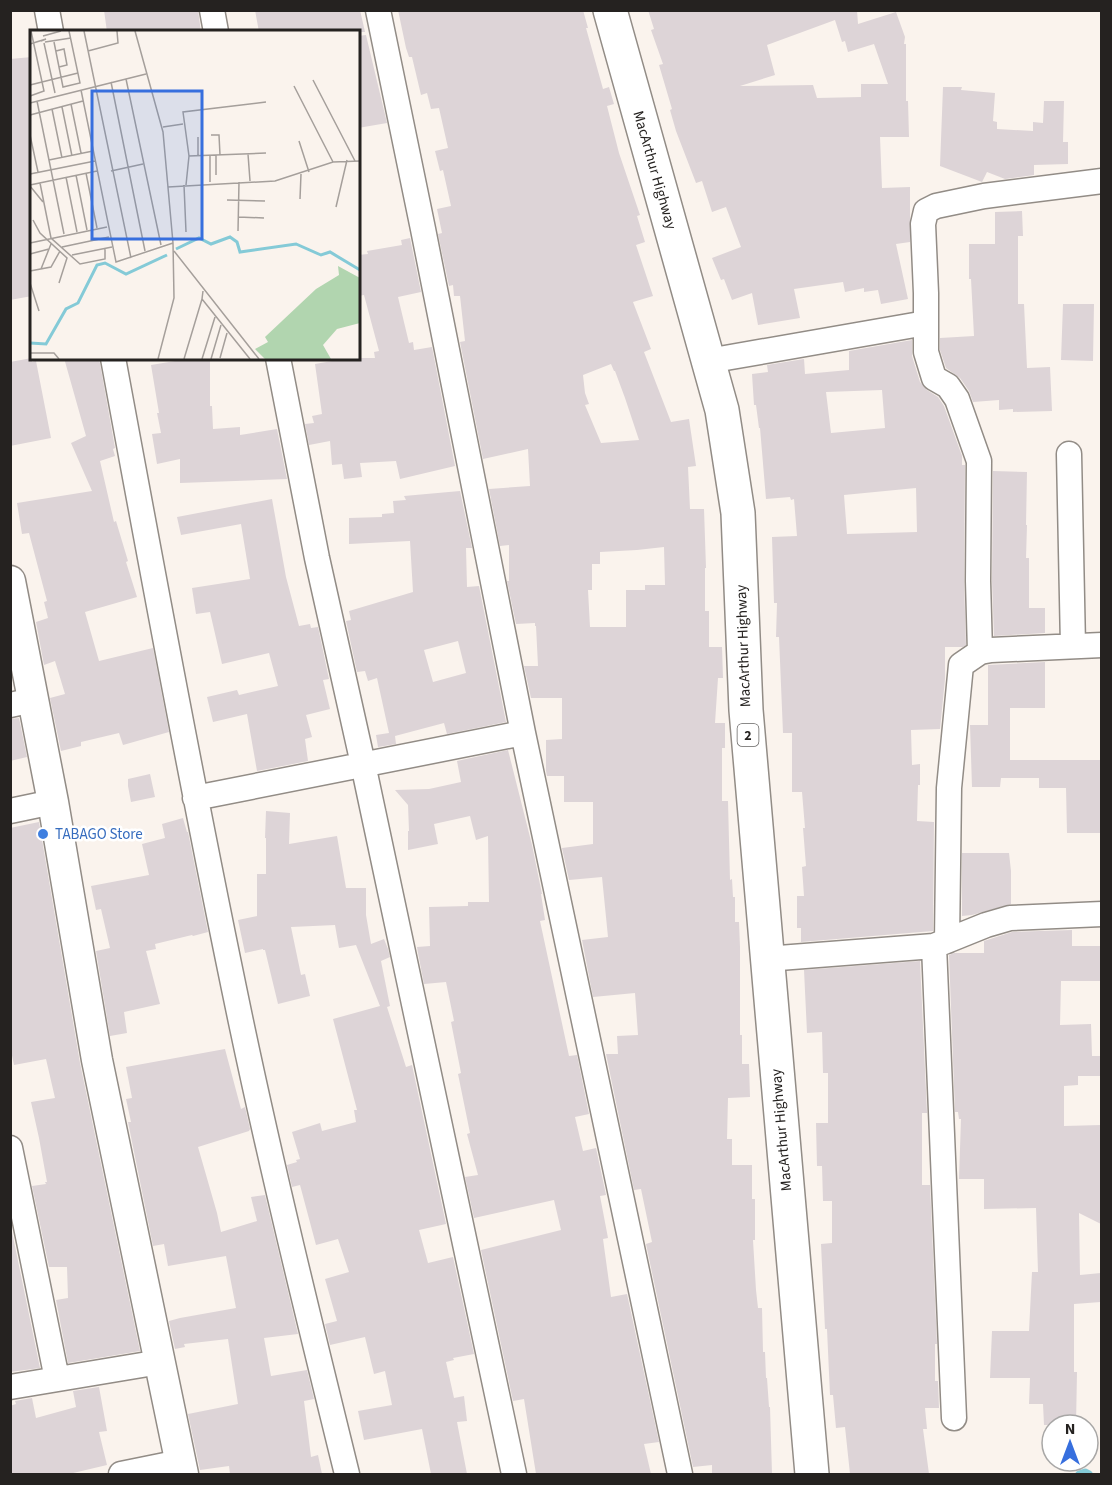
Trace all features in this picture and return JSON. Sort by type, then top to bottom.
[{"type":"highway","name":"MacArthur Highway","points":[[610,10],[722,410],[738,513],[746,710],[812,1474]]},
{"type":"street","points":[[47,10],[51,30]]},
{"type":"street","points":[[212,10],[216,30]]},
{"type":"street","points":[[378,10],[426,240],[523,733],[680,1474]]},
{"type":"street","points":[[980,652],[979,461],[957,399],[948,386],[934,378],[926,351],[923,224],[926,211],[936,206],[984,196],[1101,181]]},
{"type":"street","points":[[708,361],[926,323]]},
{"type":"street","points":[[113,360],[195,798],[242,1024],[290,1246],[346,1474]]},
{"type":"street","points":[[278,360],[317,558],[514,1474]]},
{"type":"street","points":[[1069,454],[1073,646]]},
{"type":"street","points":[[12,594],[22,702],[53,802],[98,1060],[182,1468],[121,1474]]},
{"type":"street","points":[[954,1418],[941,943],[949,788],[960,665],[980,652],[991,650],[1101,645]]},
{"type":"street","points":[[195,798],[523,733]]},
{"type":"street","points":[[10,811],[53,802]]},
{"type":"street","points":[[766,958],[941,943],[1010,918],[1101,914]]},
{"type":"street","points":[[10,1148],[57,1379]]},
{"type":"street","points":[[10,1387],[160,1362]]},
{"type":"building","points":[[104,10],[198,10],[201,30],[107,30]]},
{"type":"building","points":[[255,10],[360,10],[365,32],[360,32],[360,30],[259,30]]},
{"type":"building","points":[[398,10],[583,10],[603,89],[609,87],[614,104],[607,106],[619,153],[640,215],[637,216],[645,242],[636,245],[653,296],[633,302],[651,349],[644,352],[671,422],[689,419],[696,466],[688,467],[690,509],[704,509],[705,611],[709,611],[709,647],[722,647],[723,678],[718,678],[715,723],[725,723],[725,748],[722,748],[722,801],[728,801],[730,880],[732,879],[733,897],[735,897],[735,922],[739,922],[742,1064],[749,1064],[750,1097],[728,1098],[727,1139],[732,1139],[732,1165],[752,1165],[752,1199],[755,1199],[755,1240],[753,1240],[756,1290],[758,1308],[762,1308],[763,1352],[765,1352],[770,1407],[772,1474],[712,1474],[712,1465],[693,1467],[646,1244],[652,1242],[641,1189],[634,1190],[606,1054],[618,1054],[617,1036],[638,1035],[635,993],[593,997],[582,940],[608,937],[602,877],[569,880],[562,848],[593,844],[593,802],[564,802],[564,776],[547,776],[546,740],[562,739],[562,698],[531,698],[524,666],[538,666],[536,626],[535,623],[516,624],[507,581],[509,581],[509,545],[500,546],[489,489],[530,486],[528,449],[483,459],[460,342],[465,341],[460,296],[454,296],[453,285],[449,286],[438,234],[442,233],[437,209],[451,206],[443,170],[440,171],[435,151],[448,148],[439,108],[431,109],[427,93],[421,95],[412,57],[409,57]],"holes":[[[611,364],[625,398],[639,440],[601,443],[585,405],[589,404],[583,375]],[[664,547],[665,585],[645,585],[645,590],[626,590],[626,627],[590,627],[588,590],[592,590],[592,564],[600,564],[600,552]]]},
{"type":"building","points":[[648,10],[857,10],[858,24],[896,12],[905,37],[904,44],[906,44],[906,101],[908,101],[909,137],[880,137],[882,188],[910,187],[910,242],[896,244],[908,299],[881,304],[878,290],[864,292],[864,288],[845,292],[843,282],[794,289],[800,318],[758,325],[752,293],[732,300],[724,279],[721,280],[712,258],[741,247],[726,207],[712,212],[702,181],[696,183],[670,110],[672,109],[659,65],[663,64],[651,30],[654,29]],"holes":[[[835,20],[842,42],[845,41],[848,52],[874,44],[888,84],[861,84],[861,97],[817,98],[813,85],[740,86],[775,75],[767,45]]]},
{"type":"building","points":[[366,35],[387,123],[360,128],[360,36]]},
{"type":"building","points":[[30,57],[30,296],[10,300],[10,59]]},
{"type":"building","points":[[943,87],[962,87],[961,90],[995,93],[993,121],[997,122],[997,129],[1033,131],[1033,122],[1043,123],[1044,101],[1064,101],[1063,142],[1068,142],[1068,164],[1034,165],[1034,175],[1005,179],[987,172],[982,182],[940,166]]},
{"type":"building","points":[[1022,211],[1023,236],[1018,236],[1018,304],[1024,304],[1027,368],[1050,367],[1052,411],[1013,412],[1013,409],[999,410],[999,400],[973,402],[960,378],[946,368],[940,350],[940,338],[974,336],[971,279],[969,279],[969,244],[995,244],[995,212]]},
{"type":"building","points":[[410,238],[421,292],[398,297],[409,343],[413,342],[414,350],[432,347],[455,466],[400,479],[396,461],[360,463],[362,477],[344,479],[342,464],[332,465],[330,441],[309,445],[305,424],[314,423],[312,416],[322,414],[315,364],[375,358],[374,352],[379,351],[364,295],[360,296],[360,255],[368,254],[367,251],[402,245],[401,240]]},
{"type":"building","points":[[1063,304],[1094,304],[1093,361],[1061,360]]},
{"type":"building","points":[[912,340],[912,356],[920,382],[938,397],[944,406],[962,456],[962,465],[965,465],[966,645],[945,647],[945,679],[940,729],[911,730],[912,765],[920,764],[917,821],[934,822],[933,931],[801,942],[801,928],[797,928],[797,896],[804,896],[802,867],[806,866],[803,828],[805,828],[802,792],[792,792],[792,733],[783,733],[772,537],[797,536],[794,499],[791,500],[790,497],[766,499],[760,428],[756,405],[754,405],[752,374],[768,372],[767,365],[804,359],[805,374],[849,370],[849,351]],"holes":[[[882,390],[885,428],[831,433],[826,392]],[[916,488],[917,532],[847,534],[844,495]]]},
{"type":"building","points":[[30,358],[32,362],[36,361],[51,438],[10,446],[10,362]]},
{"type":"building","points":[[65,360],[99,360],[115,448],[113,449],[115,456],[100,461],[114,522],[116,521],[137,597],[85,612],[99,661],[153,648],[169,732],[123,745],[119,733],[81,742],[81,746],[61,751],[50,698],[65,694],[55,661],[44,665],[36,622],[48,618],[44,602],[47,601],[29,533],[22,534],[17,503],[92,491],[71,443],[86,436]]},
{"type":"building","points":[[181,360],[210,360],[210,406],[212,406],[213,429],[240,427],[240,435],[277,429],[287,479],[180,483],[180,459],[157,464],[152,434],[161,433],[151,365]]},
{"type":"building","points":[[993,471],[1027,472],[1026,558],[1029,558],[1029,608],[1045,608],[1045,633],[994,636]]},
{"type":"building","points":[[460,491],[472,548],[466,548],[467,587],[479,586],[506,722],[447,734],[444,723],[395,736],[396,744],[378,747],[376,735],[389,733],[377,678],[368,681],[365,671],[357,672],[346,621],[351,620],[349,611],[413,592],[410,541],[349,544],[349,518],[382,517],[382,514],[394,513],[393,501],[406,500],[404,496]],"holes":[[[458,641],[466,673],[433,682],[424,650]]]},
{"type":"building","points":[[272,499],[286,577],[299,626],[310,624],[311,628],[318,627],[329,679],[323,680],[330,709],[306,715],[312,737],[305,739],[308,761],[257,771],[247,714],[213,722],[207,697],[237,690],[239,695],[278,686],[269,653],[222,664],[210,612],[196,614],[192,588],[250,579],[241,524],[181,535],[177,517]]},
{"type":"building","points":[[1045,662],[1045,708],[1010,708],[1010,760],[1101,760],[1101,833],[1067,833],[1066,788],[1039,788],[1039,778],[1001,778],[1000,787],[972,787],[970,725],[988,725],[988,665]]},
{"type":"building","points":[[19,718],[27,757],[10,761],[10,719]]},
{"type":"building","points":[[508,750],[542,894],[545,920],[540,921],[569,1056],[577,1055],[589,1114],[575,1117],[583,1151],[596,1148],[606,1195],[600,1196],[608,1238],[603,1239],[611,1297],[627,1294],[659,1442],[644,1444],[651,1474],[536,1474],[524,1399],[513,1401],[481,1250],[561,1230],[554,1200],[474,1218],[465,1177],[478,1175],[467,1134],[470,1133],[458,1074],[461,1073],[446,982],[424,984],[417,947],[430,946],[429,907],[468,906],[468,902],[489,902],[488,836],[476,840],[470,816],[434,824],[438,844],[408,850],[408,805],[395,790],[429,789],[461,782],[457,761]]},
{"type":"building","points":[[150,774],[155,797],[131,802],[128,779]]},
{"type":"building","points":[[266,811],[290,813],[289,844],[337,836],[346,888],[366,888],[366,915],[371,944],[384,939],[388,949],[390,957],[381,961],[390,1006],[387,1007],[406,1067],[412,1065],[446,1224],[419,1230],[428,1263],[453,1257],[474,1354],[453,1358],[454,1360],[446,1362],[454,1398],[464,1396],[467,1421],[457,1422],[467,1474],[431,1474],[422,1429],[364,1440],[358,1411],[392,1405],[385,1371],[374,1374],[365,1337],[330,1345],[325,1324],[337,1321],[325,1279],[349,1272],[338,1239],[316,1245],[300,1185],[292,1187],[287,1165],[300,1159],[292,1132],[320,1123],[322,1131],[356,1122],[354,1110],[357,1110],[333,1019],[380,1006],[356,945],[339,948],[335,925],[291,927],[301,975],[305,974],[310,996],[278,1004],[265,950],[245,953],[238,920],[257,916],[257,874],[266,874]]},
{"type":"building","points":[[183,818],[188,832],[208,932],[155,944],[156,949],[146,951],[160,1004],[124,1012],[127,1033],[110,1036],[96,951],[110,948],[101,909],[96,910],[91,886],[149,875],[142,844],[165,838],[162,824]]},
{"type":"building","points":[[39,822],[80,1063],[140,1351],[68,1363],[56,1300],[68,1298],[67,1267],[49,1267],[32,1186],[47,1182],[31,1102],[55,1098],[46,1059],[14,1065],[10,1046],[10,828]]},
{"type":"building","points":[[962,853],[1009,853],[1011,904],[962,916]]},
{"type":"building","points":[[1072,930],[1072,946],[1101,946],[1101,981],[1061,981],[1060,1025],[1091,1024],[1092,1056],[1101,1056],[1101,1076],[1078,1076],[1078,1085],[1064,1086],[1064,1126],[1101,1125],[1101,1224],[1079,1213],[1080,1275],[1101,1273],[1101,1302],[1074,1304],[1076,1413],[1043,1413],[1043,1404],[1029,1404],[1030,1378],[990,1378],[992,1331],[1029,1331],[1032,1272],[1038,1272],[1036,1208],[984,1209],[984,1179],[959,1179],[961,1119],[959,1119],[958,1112],[955,1112],[949,955],[984,953],[984,941],[1012,932]]},
{"type":"building","points":[[920,961],[927,1113],[922,1113],[922,1185],[930,1185],[937,1344],[935,1344],[935,1381],[938,1381],[939,1408],[925,1408],[927,1429],[923,1429],[929,1474],[850,1474],[845,1427],[836,1428],[833,1395],[830,1395],[827,1329],[825,1329],[821,1244],[832,1243],[832,1201],[823,1201],[822,1166],[817,1166],[816,1123],[828,1123],[828,1073],[823,1073],[822,1032],[807,1033],[804,970]]},
{"type":"building","points":[[225,1049],[241,1109],[245,1107],[250,1129],[198,1147],[221,1232],[257,1221],[251,1197],[265,1195],[298,1334],[264,1338],[271,1376],[307,1370],[314,1399],[304,1401],[311,1457],[318,1455],[322,1474],[230,1474],[229,1466],[200,1470],[188,1414],[238,1404],[228,1339],[184,1344],[185,1347],[175,1349],[169,1321],[236,1308],[226,1256],[168,1266],[164,1244],[153,1246],[128,1122],[131,1122],[126,1099],[132,1098],[126,1067]]},
{"type":"building","points":[[10,1222],[40,1368],[10,1372]]},
{"type":"building","points":[[99,1387],[107,1431],[99,1432],[107,1465],[69,1474],[10,1474],[10,1406],[16,1404],[15,1401],[32,1398],[36,1418],[76,1407],[73,1391]]},
{"type":"waterway","points":[[1079,1474],[1085,1472],[1089,1474]]},
{"type":"place","name":"TABAGO Store","points":[[43,834]]}]
